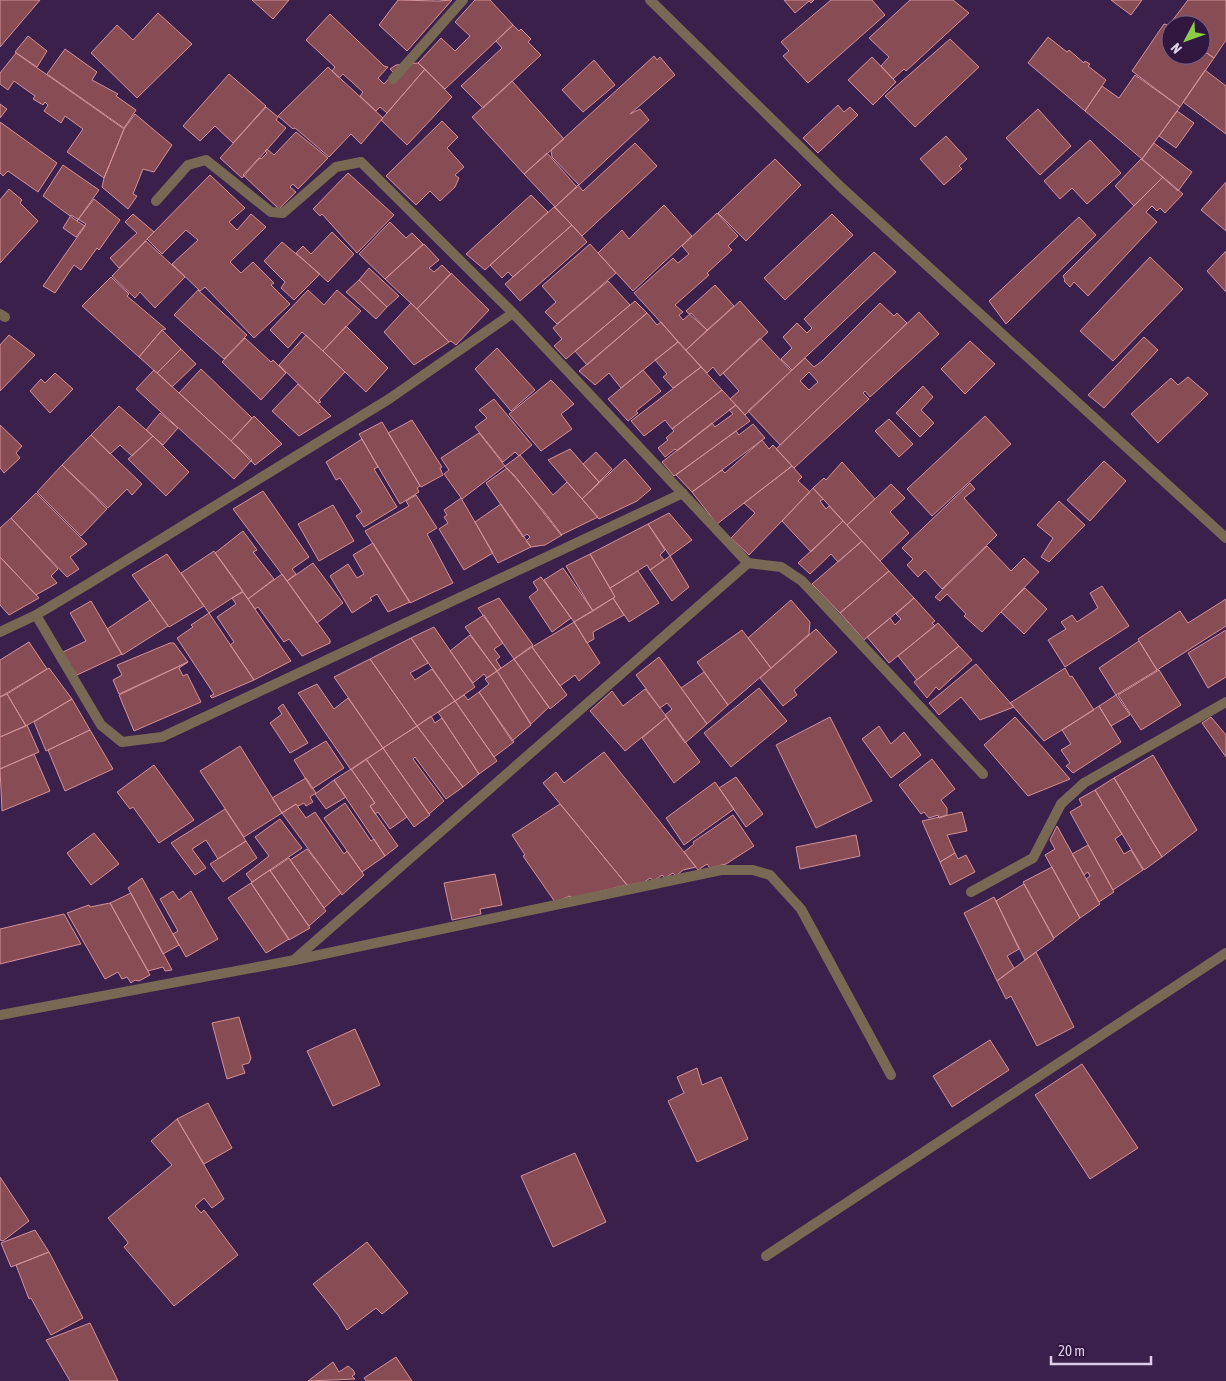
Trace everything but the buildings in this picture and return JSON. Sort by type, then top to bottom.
[{"type":"street","points":[[393,79],[463,0]]},
{"type":"street","points":[[650,0],[842,188],[1226,538]]},
{"type":"street","points":[[156,201],[188,165],[206,160],[271,212],[283,213],[336,167],[361,162],[513,313],[748,563],[781,567],[802,581],[983,774]]},
{"type":"street","points":[[0,632],[36,615],[389,399],[513,313]]},
{"type":"street","points":[[36,615],[101,725],[122,742],[162,737],[683,493]]},
{"type":"street","points":[[295,960],[748,563]]},
{"type":"street","points":[[971,892],[1033,858],[1061,804],[1084,782],[1226,702]]},
{"type":"street","points":[[0,1014],[295,960],[721,870],[753,870],[770,876],[801,909],[891,1075]]},
{"type":"street","points":[[766,1256],[1226,953]]}]
